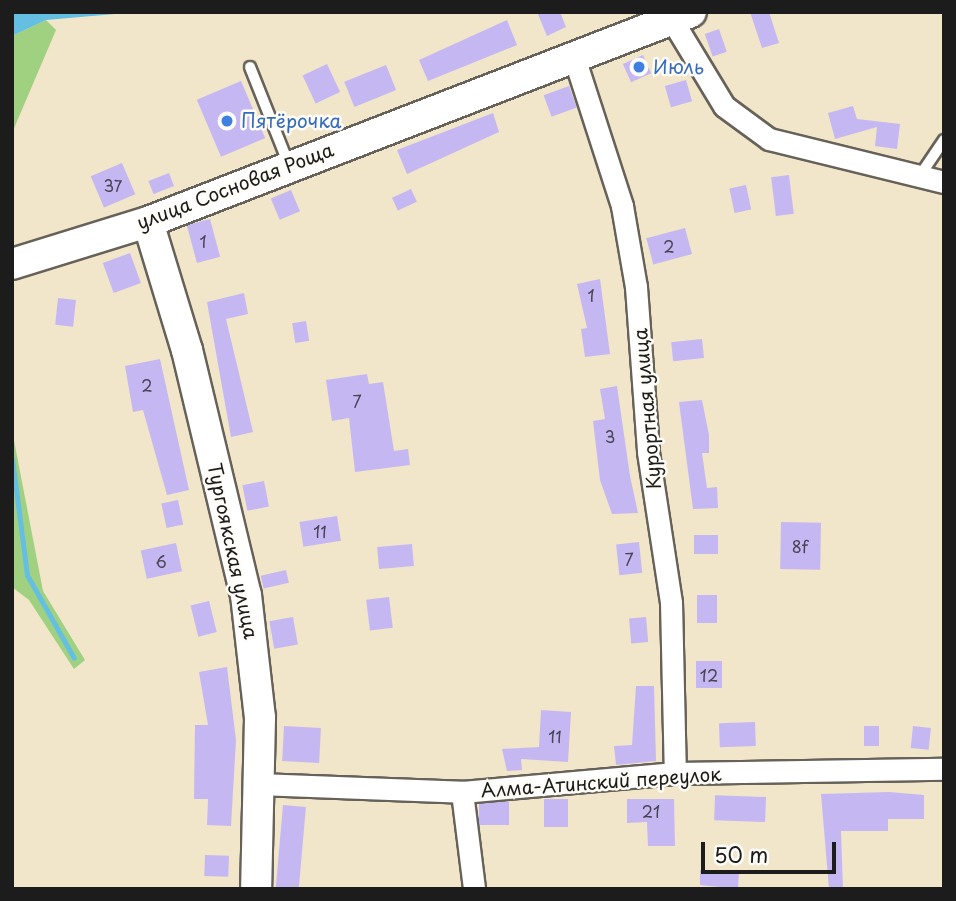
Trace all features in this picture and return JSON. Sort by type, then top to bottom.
[{"type":"main road","name":"улица Сосновая Роща","points":[[12,264],[148,222],[573,54],[682,16]]},
{"type":"main road","name":"Тургоякская улица","points":[[148,222],[187,350],[246,595],[260,718],[256,889]]},
{"type":"street","points":[[682,16],[724,106],[769,139],[921,174],[944,182]]},
{"type":"street","name":"Курортная улица","points":[[573,54],[622,206],[636,287],[648,452],[671,602],[675,773]]},
{"type":"street","name":"Алма-Атинский переулок","points":[[258,784],[462,792],[675,773],[944,769]]},
{"type":"street","points":[[462,792],[474,889]]},
{"type":"lane","points":[[250,67],[290,166]]},
{"type":"lane","points":[[921,174],[944,140]]},
{"type":"green space","points":[[46,20],[56,30],[12,133],[12,36]]},
{"type":"green space","points":[[12,430],[43,591],[85,660],[74,669],[29,600],[12,587]]},
{"type":"water","points":[[12,12],[138,12],[46,20],[12,36]]},
{"type":"building","points":[[537,12],[560,12],[566,27],[547,36]]},
{"type":"building","points":[[750,12],[769,12],[779,43],[762,48]]},
{"type":"building","points":[[507,20],[517,45],[428,81],[419,60]]},
{"type":"building","points":[[719,29],[727,52],[713,57],[705,34]]},
{"type":"building","points":[[643,55],[651,73],[631,82],[623,64]]},
{"type":"building","points":[[327,64],[340,92],[316,104],[303,75]]},
{"type":"building","points":[[386,65],[396,90],[354,107],[344,82]]},
{"type":"building","points":[[686,80],[692,101],[671,107],[665,86]]},
{"type":"building","points":[[241,81],[265,138],[221,157],[197,100]]},
{"type":"building","points":[[569,86],[577,108],[551,117],[544,95]]},
{"type":"building","points":[[853,106],[857,119],[900,124],[897,149],[875,146],[877,127],[835,139],[828,113]]},
{"type":"building","points":[[493,113],[499,132],[407,174],[397,150]]},
{"type":"building","points":[[122,163],[135,194],[104,208],[91,176]]},
{"type":"building","points":[[169,173],[174,186],[153,194],[148,181]]},
{"type":"building","points":[[789,175],[794,214],[776,216],[771,177]]},
{"type":"building","points":[[746,185],[751,209],[735,213],[729,189]]},
{"type":"building","points":[[411,189],[417,202],[398,211],[392,198]]},
{"type":"building","points":[[291,190],[300,211],[280,220],[271,199]]},
{"type":"building","points":[[210,219],[220,257],[197,263],[187,225]]},
{"type":"building","points":[[685,228],[692,254],[653,264],[646,238]]},
{"type":"building","points":[[130,253],[141,283],[114,293],[103,263]]},
{"type":"building","points":[[600,279],[610,354],[585,357],[581,329],[587,328],[577,284]]},
{"type":"building","points":[[244,293],[248,314],[226,319],[253,432],[231,437],[207,302]]},
{"type":"building","points":[[58,298],[76,300],[73,327],[55,325]]},
{"type":"building","points":[[306,321],[309,341],[295,343],[292,323]]},
{"type":"building","points":[[702,339],[704,358],[673,361],[671,342]]},
{"type":"building","points":[[160,359],[189,490],[167,495],[143,410],[133,412],[125,366]]},
{"type":"building","points":[[367,374],[369,384],[383,382],[394,451],[408,449],[410,465],[355,472],[349,418],[332,421],[326,380]]},
{"type":"building","points":[[617,386],[638,513],[612,514],[600,480],[593,421],[605,419],[600,389]]},
{"type":"building","points":[[702,400],[709,435],[709,453],[702,453],[707,488],[717,487],[718,508],[693,509],[679,402]]},
{"type":"building","points":[[264,481],[269,507],[247,511],[242,485]]},
{"type":"building","points":[[178,500],[183,524],[167,528],[161,504]]},
{"type":"building","points":[[337,516],[341,541],[303,547],[299,522]]},
{"type":"building","points":[[781,522],[821,523],[820,570],[780,569]]},
{"type":"building","points":[[694,535],[718,535],[718,554],[694,554]]},
{"type":"building","points":[[639,542],[642,573],[619,575],[616,544]]},
{"type":"building","points":[[176,543],[182,571],[147,579],[141,550]]},
{"type":"building","points":[[412,544],[414,566],[379,569],[377,547]]},
{"type":"building","points":[[286,570],[289,583],[264,589],[261,576]]},
{"type":"building","points":[[697,595],[717,595],[717,623],[697,623]]},
{"type":"building","points":[[389,597],[393,628],[370,631],[366,600]]},
{"type":"building","points":[[209,601],[217,632],[198,637],[191,606]]},
{"type":"building","points":[[293,617],[298,645],[274,649],[269,621]]},
{"type":"building","points":[[646,617],[648,642],[631,643],[629,618]]},
{"type":"building","points":[[696,661],[722,661],[722,688],[696,688]]},
{"type":"building","points":[[227,667],[236,740],[231,826],[207,825],[208,799],[194,799],[195,725],[208,725],[199,672]]},
{"type":"building","points":[[636,686],[654,686],[656,761],[616,765],[614,746],[632,745]]},
{"type":"building","points":[[541,710],[571,712],[568,762],[521,759],[522,770],[507,771],[502,749],[539,747]]},
{"type":"building","points":[[755,722],[756,746],[720,747],[719,723]]},
{"type":"building","points":[[284,726],[321,728],[319,763],[282,761]]},
{"type":"building","points":[[864,726],[879,726],[879,746],[864,746]]},
{"type":"building","points":[[913,726],[931,728],[929,750],[911,748]]},
{"type":"building","points":[[889,792],[924,795],[924,819],[888,819],[888,831],[841,831],[843,889],[829,889],[821,794]]},
{"type":"building","points":[[715,795],[766,797],[765,822],[714,820]]},
{"type":"building","points":[[544,799],[568,799],[568,827],[544,827]]},
{"type":"building","points":[[627,799],[674,799],[675,846],[648,846],[647,822],[627,823]]},
{"type":"building","points":[[479,802],[509,802],[509,825],[479,825]]},
{"type":"building","points":[[283,805],[306,807],[299,889],[276,889]]},
{"type":"building","points":[[205,855],[229,856],[228,877],[204,876]]},
{"type":"building","points":[[700,870],[739,870],[738,889],[700,885]]},
{"type":"waterway","points":[[12,458],[27,575],[74,658]]},
{"type":"place","name":"Июль","points":[[639,67]]},
{"type":"place","name":"Пятёрочка","points":[[227,121]]}]
